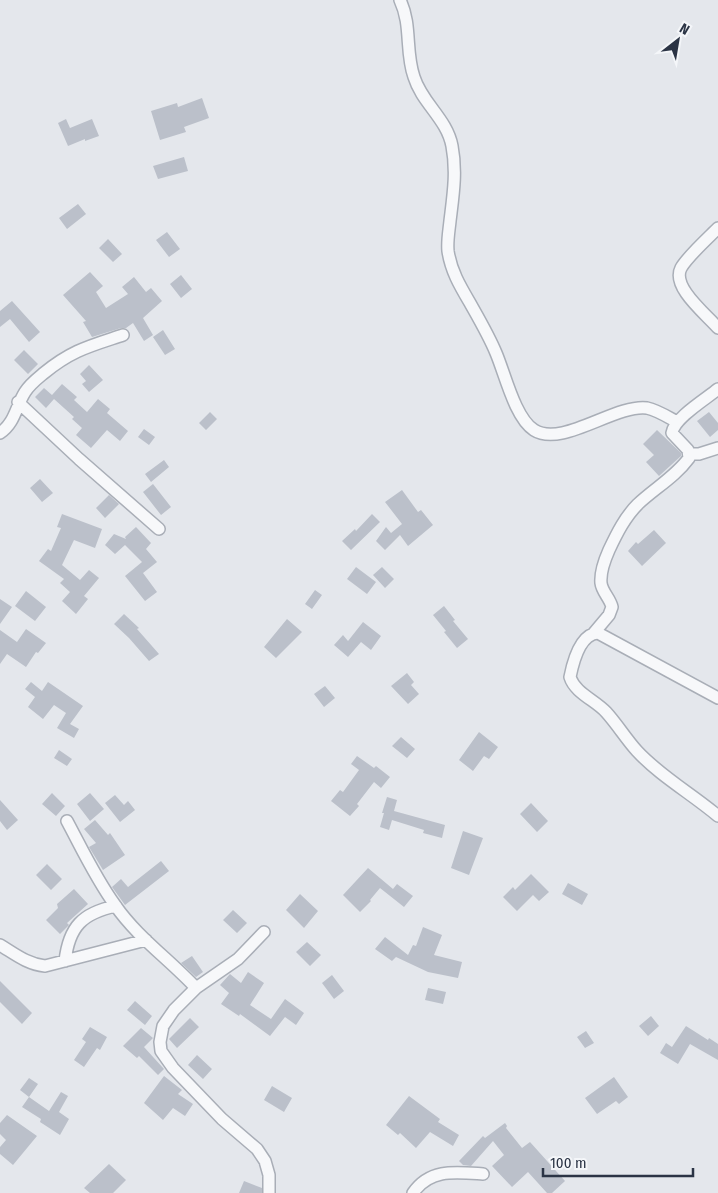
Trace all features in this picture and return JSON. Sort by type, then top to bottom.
[{"type":"street","points":[[400,0],[407,20],[410,61],[414,78],[426,102],[448,131],[452,144],[455,184],[448,240],[452,271],[496,352],[520,416],[533,429],[540,433],[551,434],[564,432],[627,410],[646,408],[677,422]]},
{"type":"street","points":[[718,228],[681,268],[678,279],[685,292],[718,328]]},
{"type":"street","points":[[0,434],[7,429],[13,419],[18,402],[28,387],[61,359],[79,349],[123,335]]},
{"type":"street","points":[[690,454],[672,433],[673,428],[691,409],[718,389]]},
{"type":"street","points":[[18,402],[79,459],[159,529]]},
{"type":"street","points":[[690,454],[699,454],[718,448]]},
{"type":"street","points":[[690,454],[686,462],[672,477],[638,505],[621,526],[606,556],[600,582],[612,607],[609,615],[593,634],[587,637],[579,650],[570,677],[581,692],[605,711],[636,750],[718,816]]},
{"type":"street","points":[[593,634],[605,636],[718,698]]},
{"type":"street","points":[[67,821],[116,906],[146,940],[196,988]]},
{"type":"street","points":[[65,961],[68,941],[78,924],[92,914],[116,906]]},
{"type":"street","points":[[264,932],[238,959],[196,988],[174,1010],[163,1026],[160,1042],[161,1051],[172,1068],[222,1119],[257,1149],[265,1161],[269,1193]]},
{"type":"street","points":[[0,945],[35,965],[45,966],[146,940]]},
{"type":"street","points":[[413,1193],[426,1179],[435,1175],[450,1172],[483,1174]]},
{"type":"building","points":[[202,98],[209,118],[184,127],[186,132],[160,140],[151,111],[177,103],[178,107]]},
{"type":"building","points":[[66,119],[70,128],[92,119],[99,136],[68,146],[58,123]]},
{"type":"building","points":[[184,157],[188,171],[158,179],[153,166]]},
{"type":"building","points":[[78,204],[86,214],[67,229],[59,218]]},
{"type":"building","points":[[167,232],[180,249],[169,257],[156,240]]},
{"type":"building","points":[[108,239],[122,254],[113,262],[99,248]]},
{"type":"building","points":[[90,272],[103,286],[96,292],[106,308],[128,294],[122,287],[134,277],[146,292],[151,288],[162,301],[143,318],[153,335],[144,341],[133,323],[126,328],[92,337],[83,322],[86,321],[63,295]]},
{"type":"building","points":[[181,275],[192,289],[181,298],[170,284]]},
{"type":"building","points":[[12,301],[40,332],[29,342],[10,319],[0,327],[0,311]]},
{"type":"building","points":[[163,330],[175,349],[165,355],[153,337]]},
{"type":"building","points":[[24,350],[38,364],[28,374],[14,360]]},
{"type":"building","points":[[89,365],[103,380],[89,392],[82,384],[86,381],[80,374]]},
{"type":"building","points":[[62,384],[77,397],[74,400],[87,412],[98,399],[110,409],[107,413],[128,431],[120,441],[107,430],[91,448],[76,435],[82,428],[72,419],[74,417],[54,399],[46,408],[35,397],[44,388],[52,395]]},
{"type":"building","points":[[210,412],[217,419],[206,430],[199,423]]},
{"type":"building","points":[[709,412],[718,423],[718,430],[710,437],[697,421]]},
{"type":"building","points":[[144,429],[155,437],[149,445],[138,437]]},
{"type":"building","points":[[657,430],[681,453],[681,456],[659,476],[646,462],[654,455],[643,444]]},
{"type":"building","points":[[164,460],[169,467],[151,482],[145,474]]},
{"type":"building","points":[[40,479],[53,493],[42,502],[30,488]]},
{"type":"building","points":[[153,484],[171,507],[161,515],[143,492]]},
{"type":"building","points":[[402,490],[418,512],[421,510],[433,525],[408,546],[400,535],[385,550],[376,541],[386,527],[391,533],[402,524],[385,502]]},
{"type":"building","points":[[109,495],[119,504],[105,518],[96,508]]},
{"type":"building","points":[[62,514],[102,529],[95,548],[74,540],[62,565],[80,580],[89,570],[99,578],[84,596],[88,599],[76,614],[62,601],[70,592],[60,583],[64,579],[39,561],[48,549],[51,551],[61,528],[57,527]]},
{"type":"building","points":[[372,514],[380,522],[351,550],[342,541],[355,529],[356,531]]},
{"type":"building","points":[[136,527],[151,543],[146,549],[157,562],[143,573],[157,592],[145,601],[125,576],[142,562],[125,545],[115,554],[105,545],[114,534],[126,539],[125,537]]},
{"type":"building","points":[[654,530],[666,543],[642,566],[628,551],[636,542],[638,544]]},
{"type":"building","points":[[356,567],[376,582],[367,594],[347,579]]},
{"type":"building","points":[[382,567],[394,579],[385,588],[373,575]]},
{"type":"building","points":[[315,590],[322,595],[312,609],[305,604]]},
{"type":"building","points":[[26,591],[46,607],[35,621],[15,606]]},
{"type":"building","points":[[0,599],[12,607],[0,624]]},
{"type":"building","points":[[444,606],[455,620],[453,621],[468,639],[457,648],[433,615]]},
{"type":"building","points":[[124,614],[139,628],[137,629],[159,654],[149,661],[114,624]]},
{"type":"building","points":[[287,619],[302,632],[276,658],[264,647]]},
{"type":"building","points":[[363,622],[381,636],[371,650],[361,642],[348,657],[334,645],[343,635],[348,641]]},
{"type":"building","points":[[26,629],[46,643],[38,653],[36,652],[26,667],[7,654],[0,664],[0,630],[17,642]]},
{"type":"building","points":[[407,673],[414,682],[411,685],[419,694],[408,704],[391,686]]},
{"type":"building","points":[[31,682],[42,691],[48,682],[83,706],[70,724],[79,729],[74,738],[57,728],[66,713],[54,705],[43,719],[28,707],[35,697],[25,689]]},
{"type":"building","points":[[325,686],[335,698],[324,707],[314,694]]},
{"type":"building","points":[[479,732],[498,747],[489,759],[484,756],[473,771],[459,760]]},
{"type":"building","points":[[401,737],[415,749],[407,758],[392,746]]},
{"type":"building","points":[[59,750],[72,759],[67,766],[54,758]]},
{"type":"building","points":[[357,756],[374,768],[376,766],[390,777],[381,788],[374,782],[357,804],[359,806],[350,816],[331,801],[340,790],[343,792],[359,770],[351,764]]},
{"type":"building","points":[[52,793],[65,806],[56,816],[42,804]]},
{"type":"building","points":[[90,793],[104,809],[90,821],[77,804]]},
{"type":"building","points":[[115,795],[124,805],[128,801],[135,810],[120,822],[105,803]]},
{"type":"building","points":[[387,797],[397,800],[394,811],[445,825],[442,838],[423,833],[424,830],[392,820],[389,830],[380,827]]},
{"type":"building","points":[[0,800],[18,820],[7,830],[0,821]]},
{"type":"building","points":[[531,803],[548,821],[537,832],[520,814]]},
{"type":"building","points":[[95,820],[108,835],[110,833],[125,855],[103,870],[89,847],[96,843],[84,829]]},
{"type":"building","points":[[463,831],[483,838],[469,875],[451,868]]},
{"type":"building","points":[[161,861],[169,871],[125,905],[112,887],[121,879],[128,887]]},
{"type":"building","points":[[47,864],[62,879],[51,890],[36,875]]},
{"type":"building","points":[[368,868],[393,889],[397,884],[413,896],[404,907],[380,888],[360,912],[343,895]]},
{"type":"building","points":[[531,874],[549,892],[539,901],[533,895],[517,911],[503,897],[513,887],[515,890]]},
{"type":"building","points":[[568,883],[588,894],[582,905],[562,894]]},
{"type":"building","points":[[74,889],[88,904],[67,923],[69,925],[60,934],[46,920],[58,908],[57,904]]},
{"type":"building","points":[[300,894],[318,911],[304,928],[286,910]]},
{"type":"building","points":[[233,910],[247,923],[237,933],[223,920]]},
{"type":"building","points":[[423,927],[442,935],[434,955],[462,962],[458,978],[428,972],[396,957],[392,961],[375,949],[385,937],[408,955],[413,945],[416,946]]},
{"type":"building","points":[[307,942],[321,955],[310,966],[296,952]]},
{"type":"building","points":[[192,956],[203,972],[196,977],[181,963]]},
{"type":"building","points":[[248,972],[264,983],[250,1005],[271,1019],[285,999],[304,1013],[296,1025],[285,1017],[270,1036],[240,1014],[239,1016],[221,1004],[229,993],[220,985],[230,974],[241,983]]},
{"type":"building","points":[[332,975],[344,991],[334,999],[322,983]]},
{"type":"building","points":[[0,981],[32,1013],[22,1024],[0,1002]]},
{"type":"building","points":[[428,988],[446,992],[443,1004],[425,1000]]},
{"type":"building","points":[[135,1001],[152,1016],[145,1025],[127,1010]]},
{"type":"building","points":[[651,1016],[659,1026],[648,1036],[639,1026]]},
{"type":"building","points":[[190,1018],[199,1027],[177,1048],[169,1039]]},
{"type":"building","points":[[686,1026],[718,1044],[718,1060],[690,1044],[678,1064],[660,1053],[666,1043],[672,1047]]},
{"type":"building","points":[[90,1027],[107,1037],[100,1050],[97,1048],[84,1067],[74,1060],[86,1042],[82,1039]]},
{"type":"building","points":[[141,1028],[153,1038],[144,1047],[164,1069],[158,1075],[139,1056],[137,1058],[123,1046]]},
{"type":"building","points":[[586,1031],[594,1043],[585,1048],[577,1037]]},
{"type":"building","points":[[197,1055],[212,1069],[203,1079],[188,1065]]},
{"type":"building","points":[[164,1076],[182,1090],[178,1094],[193,1104],[185,1116],[173,1108],[163,1120],[144,1103]]},
{"type":"building","points":[[614,1077],[628,1097],[619,1104],[616,1101],[597,1114],[585,1098]]},
{"type":"building","points":[[29,1078],[38,1084],[29,1097],[20,1090]]},
{"type":"building","points":[[272,1086],[292,1098],[284,1112],[264,1100]]},
{"type":"building","points":[[61,1092],[68,1096],[59,1112],[69,1119],[60,1135],[40,1122],[41,1119],[22,1107],[29,1097],[49,1111]]},
{"type":"building","points":[[409,1096],[440,1119],[438,1122],[459,1135],[453,1146],[430,1132],[416,1148],[400,1133],[398,1135],[386,1125]]},
{"type":"building","points":[[7,1115],[37,1136],[13,1165],[0,1154],[0,1147],[6,1140],[0,1134],[0,1123]]},
{"type":"building","points":[[505,1123],[506,1128],[522,1148],[530,1142],[565,1181],[552,1193],[547,1193],[528,1172],[512,1187],[492,1166],[504,1155],[493,1141],[471,1166],[463,1165],[459,1161],[483,1136],[485,1138]]},
{"type":"building","points":[[109,1164],[126,1180],[113,1193],[90,1193],[84,1188]]},
{"type":"building","points":[[244,1181],[262,1188],[262,1193],[239,1193]]}]
